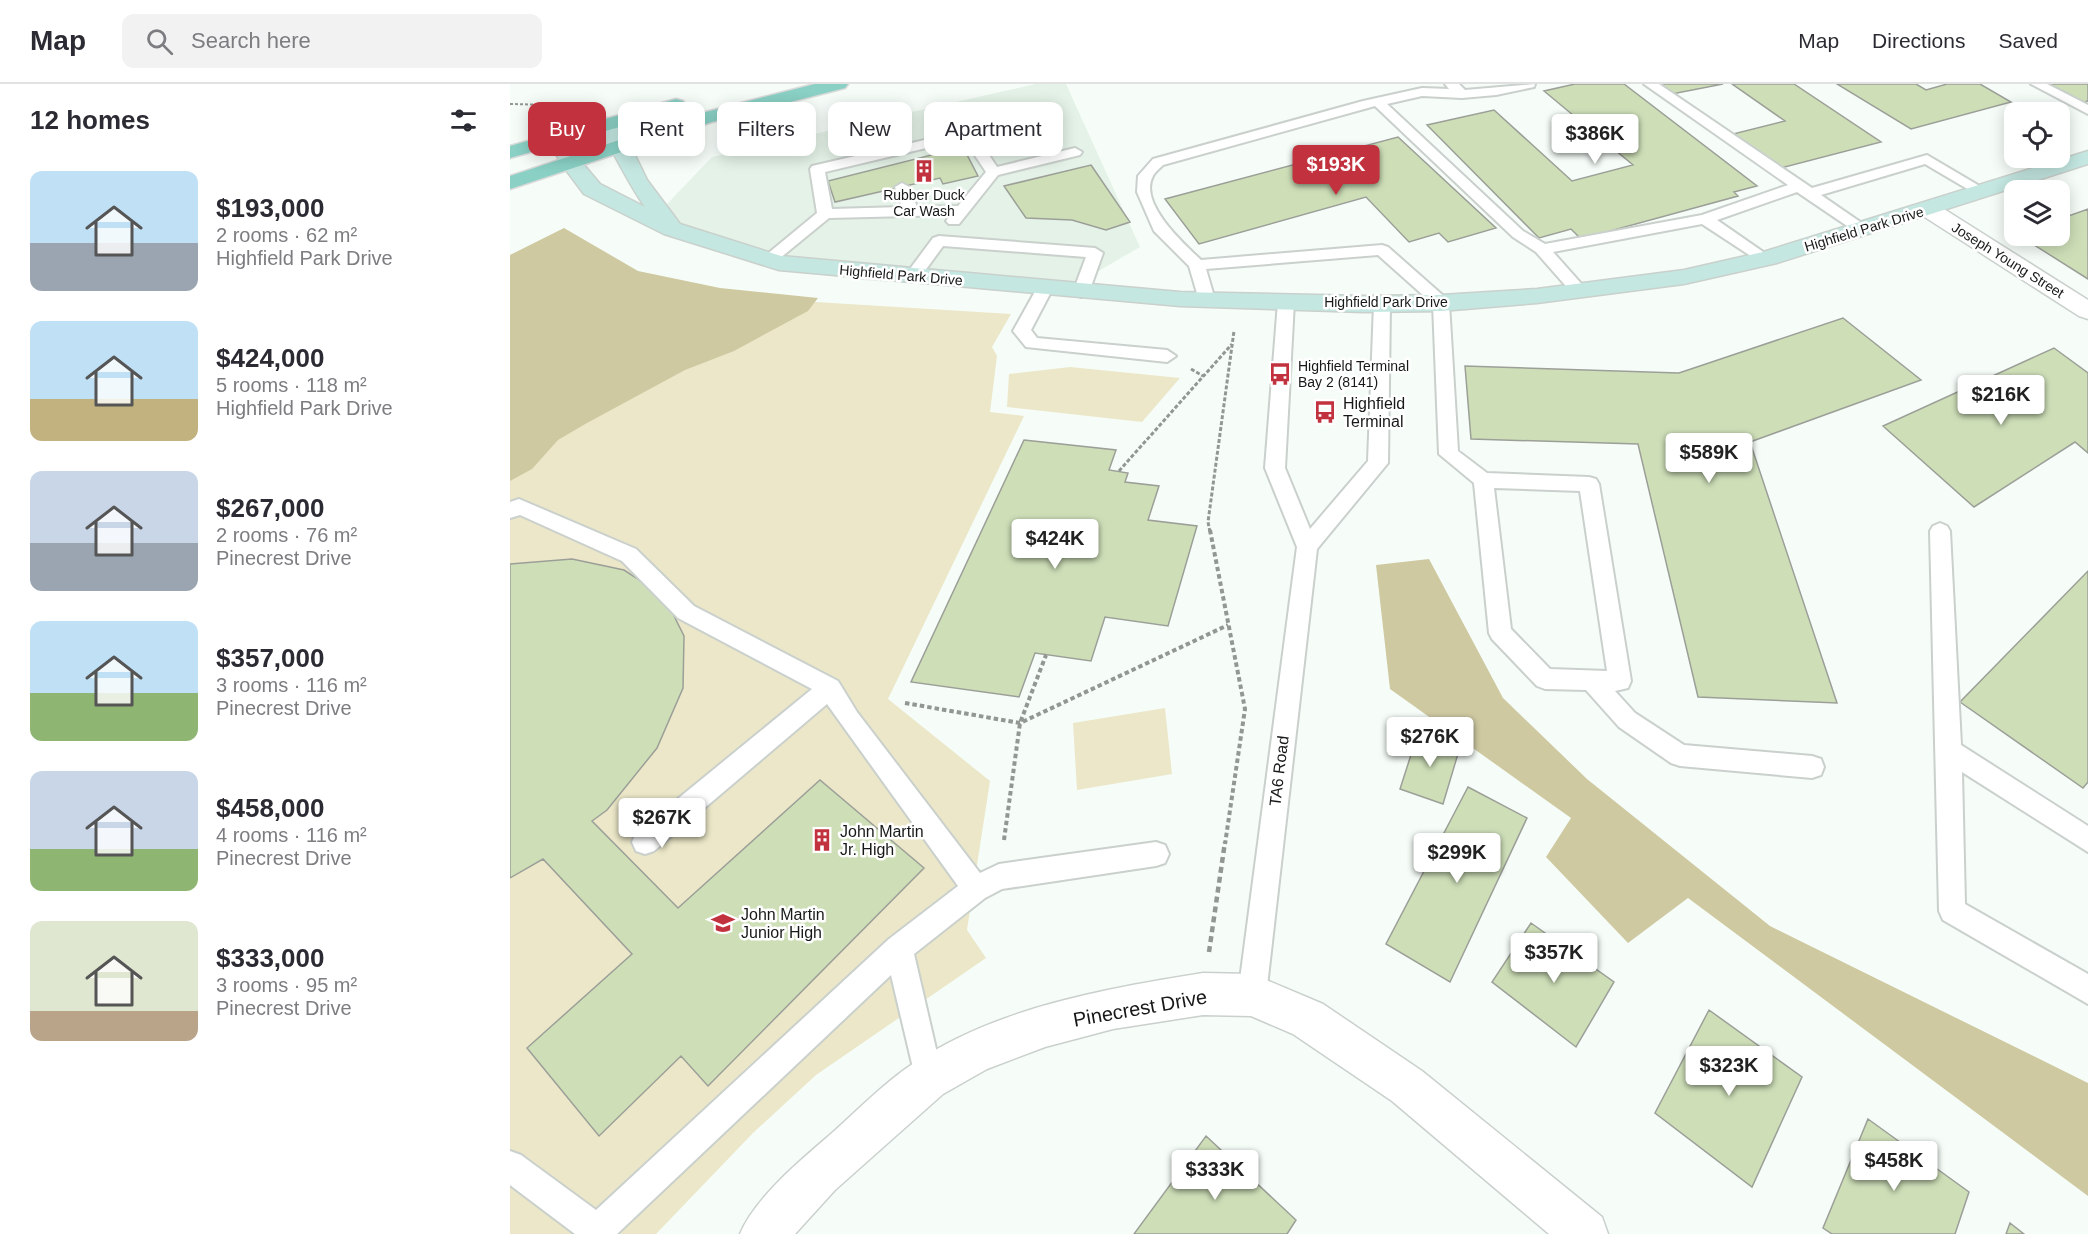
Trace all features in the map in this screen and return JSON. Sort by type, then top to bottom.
[{"type":"main road","points":[[705,118],[838,84]]},
{"type":"main road","points":[[606,124],[618,121]]},
{"type":"main road","points":[[510,183],[618,146]]},
{"type":"main road","points":[[510,152],[528,147]]},
{"type":"street","points":[[606,124],[618,142]]},
{"type":"street","name":"Highfield Park Drive","points":[[566,156],[592,189],[672,229],[768,260],[1081,292],[1207,300],[1382,304],[1441,303],[1538,296],[1684,277],[1763,259],[2088,157]]},
{"type":"street","points":[[625,156],[637,181],[672,229]]},
{"type":"street","name":"Joseph Young Street","points":[[1928,209],[2088,311]]},
{"type":"street","name":"Pinecrest Drive","points":[[763,1234],[819,1174],[928,1079],[975,1053],[1046,1026],[1113,1008],[1203,994],[1252,995],[1308,1019],[1407,1086],[1585,1234]]},
{"type":"lane","points":[[1451,84],[1462,94]]},
{"type":"lane","points":[[1207,300],[1197,265],[1159,228],[1144,192],[1145,176],[1158,162],[1422,92],[1462,94],[1505,90],[1529,84]]},
{"type":"lane","points":[[1650,84],[1861,229]]},
{"type":"lane","points":[[2037,84],[2088,110]]},
{"type":"lane","points":[[1378,102],[1518,234],[1542,249],[1578,290]]},
{"type":"lane","points":[[825,214],[817,169],[892,159],[944,146],[968,134],[993,172]]},
{"type":"lane","points":[[913,276],[993,172],[1075,152]]},
{"type":"lane","points":[[1542,249],[1705,219],[1928,159],[1982,191]]},
{"type":"lane","points":[[963,179],[967,204]]},
{"type":"lane","points":[[902,187],[911,211]]},
{"type":"lane","points":[[768,260],[825,214],[911,211],[967,204]]},
{"type":"lane","points":[[1705,219],[1763,259]]},
{"type":"lane","points":[[939,241],[1095,253],[1081,292]]},
{"type":"lane","points":[[1197,265],[1382,250],[1441,303],[1449,454],[1483,480],[1589,484],[1620,681],[1545,680],[1500,633],[1483,480]]},
{"type":"lane","points":[[1045,288],[1022,331],[1032,343],[1167,356]]},
{"type":"lane","name":"TA6 Road","points":[[1252,995],[1307,547],[1275,468],[1286,302]]},
{"type":"lane","points":[[1307,547],[1378,463],[1382,304]]},
{"type":"lane","points":[[510,511],[519,506],[629,555],[686,612],[830,688],[849,720],[987,883]]},
{"type":"lane","points":[[1940,531],[1952,911],[2088,990]]},
{"type":"lane","points":[[1592,681],[1627,720],[1680,755],[1812,767]]},
{"type":"lane","points":[[645,842],[830,688]]},
{"type":"lane","points":[[1948,751],[2088,840]]},
{"type":"lane","points":[[510,1166],[598,1232],[899,949],[987,883],[1156,854]]},
{"type":"lane","points":[[899,949],[928,1079]]},
{"type":"path","points":[[1203,994],[1245,709],[1208,522],[1238,300]]},
{"type":"path","points":[[1119,471],[1232,344]]},
{"type":"path","points":[[905,703],[1020,723],[1228,625]]},
{"type":"path","points":[[987,883],[1020,723],[1046,655]]},
{"type":"shaded area","points":[[1036,84],[1066,84],[1140,247],[1059,294],[861,280],[758,264],[648,224],[712,157],[816,156],[816,134],[828,131],[828,156],[912,156],[912,112],[924,109],[924,156],[1063,156],[1063,102],[956,102]]},
{"type":"shaded area","points":[[564,228],[638,271],[720,288],[818,298],[808,311],[734,351],[685,370],[558,440],[532,469],[510,481],[510,255]]},
{"type":"shaded area","name":"John Martin Junior High","points":[[783,300],[1011,314],[992,347],[997,356],[990,412],[1024,416],[888,699],[990,781],[967,930],[986,958],[816,1075],[753,1133],[656,1234],[510,1234],[510,381]]},
{"type":"shaded area","points":[[1070,367],[1180,378],[1142,422],[1007,407],[1009,374]]},
{"type":"shaded area","points":[[1429,559],[1503,698],[1587,779],[1770,926],[2088,1083],[2088,1196],[1688,898],[1628,943],[1546,857],[1571,818],[1390,689],[1376,565]]},
{"type":"shaded area","points":[[1165,708],[1172,774],[1077,790],[1073,723]]},
{"type":"building","points":[[1575,84],[1624,84],[1757,186],[1734,192],[1738,196],[1581,239],[1571,229],[1539,238],[1427,125],[1494,110],[1572,181],[1633,165],[1544,91]]},
{"type":"building","points":[[1658,84],[1723,84],[1672,94]]},
{"type":"building","points":[[1732,84],[1794,84],[1881,142],[1781,168],[1733,134],[1785,121]]},
{"type":"building","points":[[1837,84],[1916,84],[1926,90],[1947,84],[1980,84],[2011,102],[2004,102],[2004,104],[1911,129]]},
{"type":"building","points":[[2049,84],[2088,84],[2088,101],[2084,102]]},
{"type":"building","points":[[1398,137],[1496,228],[1448,242],[1439,233],[1409,242],[1366,197],[1199,244],[1165,199]]},
{"type":"building","name":"Rubber Duck Car Wash","points":[[927,156],[968,156],[978,176],[943,184],[940,178],[835,202],[828,181]]},
{"type":"building","points":[[1091,165],[1130,222],[1106,230],[1072,220],[1026,218],[1004,186]]},
{"type":"building","points":[[2088,209],[2088,279],[2036,246],[2070,246],[2070,215]]},
{"type":"building","points":[[1843,318],[1921,380],[1750,442],[1837,703],[1698,697],[1638,444],[1471,439],[1465,366],[1679,373]]},
{"type":"building","points":[[2054,348],[2088,373],[2088,453],[2075,442],[1974,507],[1883,426]]},
{"type":"building","points":[[1024,440],[1116,450],[1109,470],[1128,473],[1125,482],[1159,486],[1148,520],[1197,526],[1168,626],[1105,617],[1091,661],[1035,653],[1019,697],[911,682]]},
{"type":"building","name":"John Martin Jr. High","points":[[572,559],[624,570],[664,596],[684,636],[683,688],[657,748],[607,810],[592,821],[678,908],[820,780],[924,868],[708,1086],[681,1056],[599,1136],[527,1048],[632,954],[543,859],[510,878],[510,564]]},
{"type":"building","points":[[2088,571],[2088,782],[2083,788],[1960,702]]},
{"type":"building","points":[[1418,733],[1460,747],[1443,804],[1400,789]]},
{"type":"building","points":[[1468,787],[1527,818],[1450,982],[1386,944]]},
{"type":"building","points":[[1531,923],[1614,982],[1576,1047],[1492,982]]},
{"type":"building","points":[[1709,1010],[1802,1077],[1752,1187],[1655,1113]]},
{"type":"building","points":[[1868,1119],[1969,1192],[1955,1234],[1832,1234],[1823,1228]]},
{"type":"building","points":[[1206,1136],[1296,1220],[1287,1234],[1134,1234]]},
{"type":"building","points":[[2010,1223],[2024,1234],[2006,1234]]},
{"type":"place","name":"Rubber Duck Car Wash","points":[[924,171]]},
{"type":"place","name":"Highfield Terminal Bay 2 (8141)","points":[[1280,374]]},
{"type":"place","name":"Highfield Terminal","points":[[1325,412]]},
{"type":"place","name":"John Martin Jr. High","points":[[822,840]]},
{"type":"place","name":"John Martin Junior High","points":[[723,923]]}]
